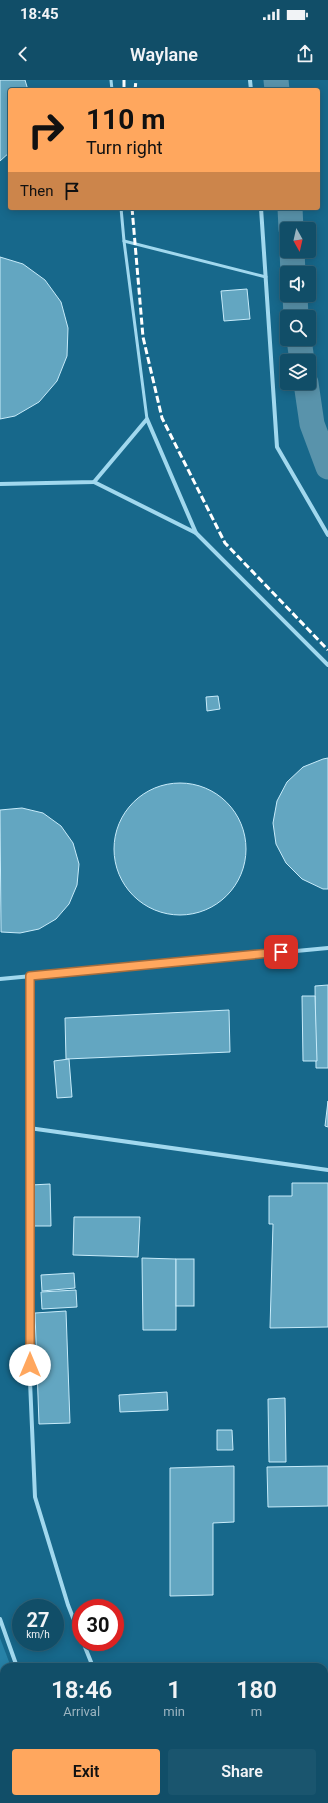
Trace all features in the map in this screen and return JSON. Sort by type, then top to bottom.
[{"type":"street","points":[[261,210],[277,447],[328,535]]},
{"type":"street","points":[[94,482],[147,419],[196,533]]},
{"type":"street","points":[[0,484],[94,482],[196,533],[328,665]]},
{"type":"street","points":[[0,980],[328,948]]},
{"type":"street","points":[[30,976],[30,1381],[35,1497],[72,1615]]},
{"type":"street","points":[[29,1128],[328,1170]]},
{"type":"street","points":[[0,1619],[16,1663]]},
{"type":"street","points":[[87,1651],[91,1663]]},
{"type":"lane","points":[[121,210],[147,419]]},
{"type":"lane","points":[[124,241],[266,277]]},
{"type":"shaded area","points":[[0,1638],[9,1663],[0,1663]]},
{"type":"building","points":[[0,80],[25,80],[27,88],[8,88],[8,154],[0,161]]},
{"type":"building","points":[[0,257],[23,264],[45,280],[61,302],[68,328],[67,356],[57,381],[39,402],[15,416],[0,419]]},
{"type":"building","points":[[247,289],[250,319],[224,321],[221,291]]},
{"type":"building","points":[[218,696],[220,709],[207,711],[206,697]]},
{"type":"building","points":[[328,758],[328,889],[323,889],[302,879],[286,863],[276,844],[273,823],[277,801],[287,782],[303,767]]},
{"type":"building","points":[[186,783],[205,788],[217,794],[227,802],[235,812],[241,824],[245,836],[245,862],[241,874],[235,886],[227,896],[217,904],[205,910],[193,914],[174,915],[155,910],[143,904],[133,896],[125,886],[119,874],[115,862],[114,843],[119,824],[125,812],[133,802],[143,794],[155,788],[167,784]]},
{"type":"building","points":[[22,808],[43,813],[61,826],[73,843],[79,864],[77,885],[69,904],[56,919],[39,929],[20,933],[1,932],[0,810]]},
{"type":"building","points":[[328,985],[328,1068],[316,1068],[315,986]]},
{"type":"building","points":[[302,996],[315,996],[317,1061],[303,1061]]},
{"type":"building","points":[[229,1010],[230,1052],[66,1059],[65,1018]]},
{"type":"building","points":[[69,1059],[72,1097],[57,1098],[54,1061]]},
{"type":"building","points":[[328,1101],[328,1127],[325,1126]]},
{"type":"building","points":[[292,1183],[328,1183],[328,1327],[270,1328],[273,1224],[269,1224],[269,1196],[292,1196]]},
{"type":"building","points":[[50,1184],[51,1226],[32,1226],[31,1185]]},
{"type":"building","points":[[74,1217],[140,1217],[138,1257],[73,1255]]},
{"type":"building","points":[[142,1258],[176,1259],[176,1330],[143,1330]]},
{"type":"building","points":[[176,1259],[194,1259],[194,1306],[176,1306]]},
{"type":"building","points":[[74,1273],[75,1288],[42,1291],[41,1275]]},
{"type":"building","points":[[76,1290],[77,1307],[42,1309],[41,1292]]},
{"type":"building","points":[[66,1311],[70,1423],[39,1424],[35,1313]]},
{"type":"building","points":[[167,1392],[168,1410],[120,1412],[119,1395]]},
{"type":"building","points":[[285,1398],[286,1462],[269,1462],[268,1399]]},
{"type":"building","points":[[217,1430],[232,1430],[233,1450],[217,1450]]},
{"type":"building","points":[[234,1466],[234,1522],[213,1523],[213,1595],[170,1596],[170,1468]]},
{"type":"building","points":[[328,1466],[328,1506],[268,1507],[267,1467]]},
{"type":"waterway","points":[[276,80],[277,88]]},
{"type":"waterway","points":[[290,210],[291,222]]},
{"type":"waterway","points":[[292,258],[293,266]]},
{"type":"waterway","points":[[295,302],[296,310]]},
{"type":"waterway","points":[[300,346],[301,354]]},
{"type":"waterway","points":[[307,390],[312,424],[328,467]]},
{"type":"railway","points":[[124,80],[124,88]]},
{"type":"railway","points":[[135,88],[136,80]]},
{"type":"railway","points":[[132,210],[143,337],[162,418],[225,543],[328,650]]},
{"type":"route","points":[[30,1365],[30,976],[281,952]]}]
